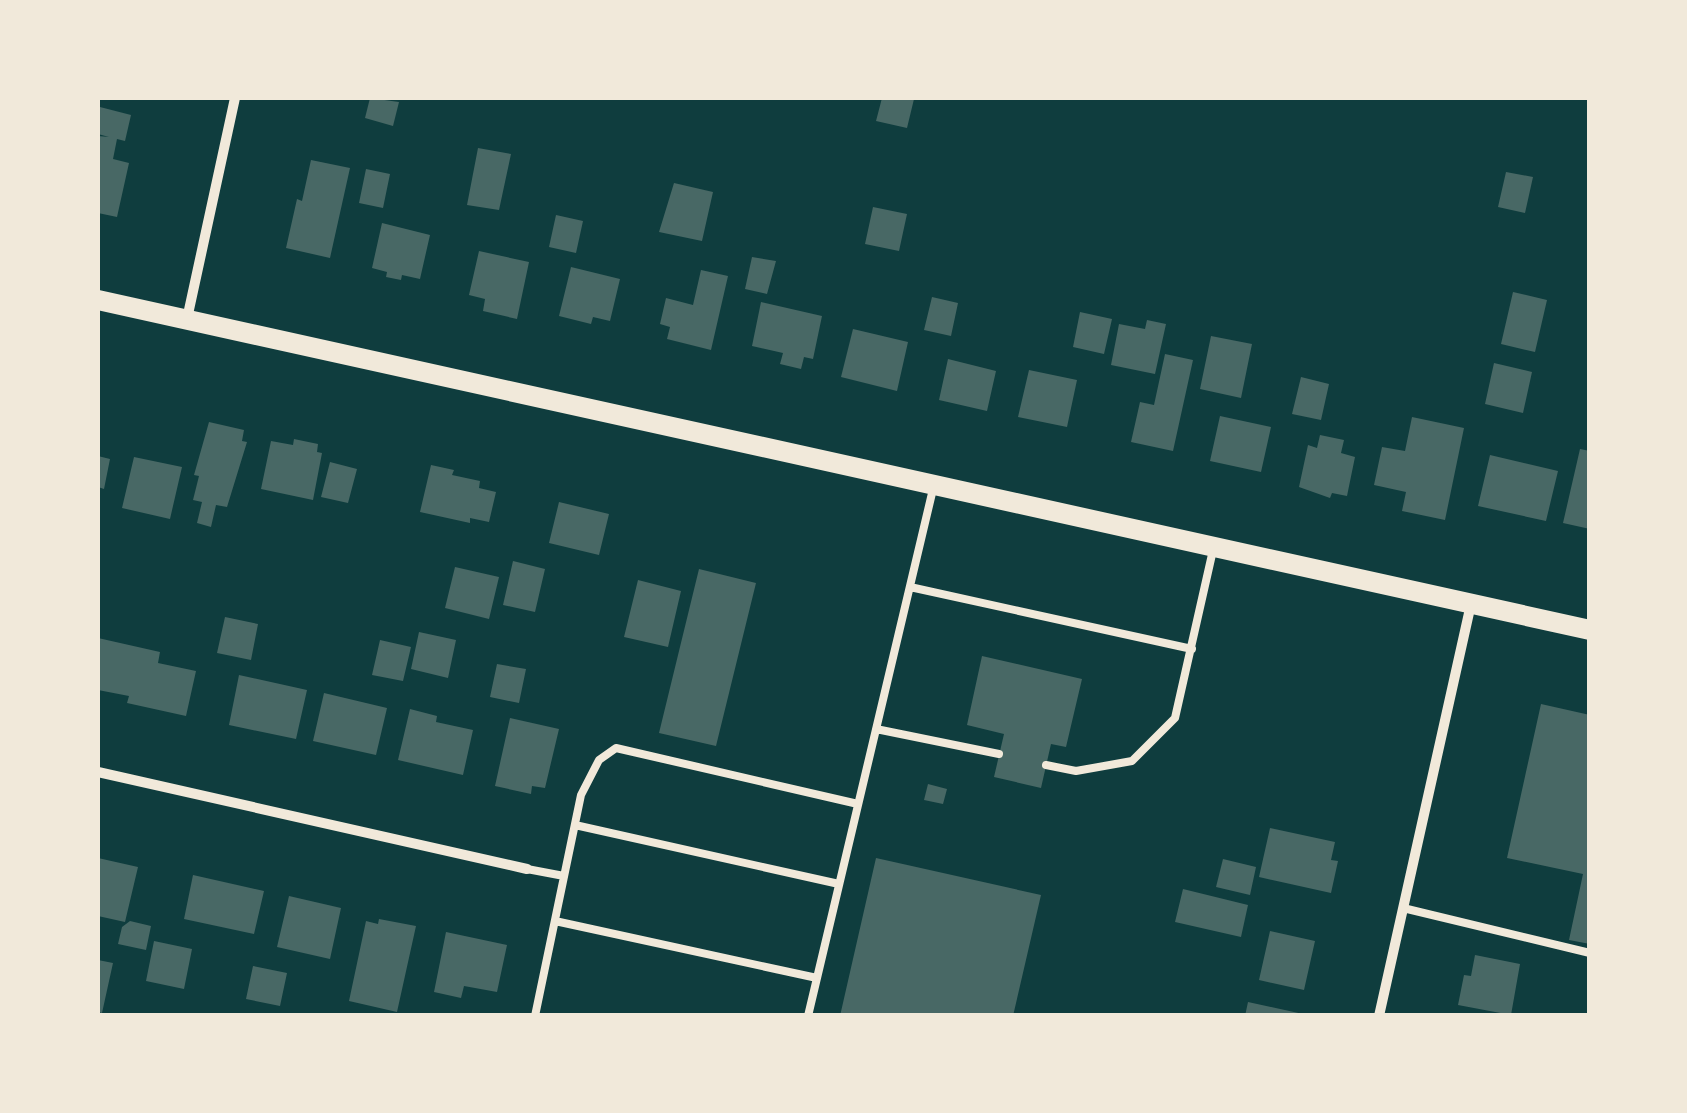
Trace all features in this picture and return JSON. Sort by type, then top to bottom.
[{"type":"main road","points":[[98,300],[1590,630]]},
{"type":"street","points":[[187,318],[236,98]]},
{"type":"street","points":[[1379,1016],[1471,603]]},
{"type":"street","points":[[98,772],[528,869]]},
{"type":"lane","points":[[808,1016],[934,485]]},
{"type":"lane","points":[[1046,765],[1076,771],[1132,760],[1175,718],[1214,546]]},
{"type":"lane","points":[[910,587],[1192,649]]},
{"type":"lane","points":[[876,729],[999,754]]},
{"type":"lane","points":[[535,1016],[581,795],[599,760],[616,748],[858,804]]},
{"type":"lane","points":[[575,825],[840,884]]},
{"type":"lane","points":[[528,869],[564,876]]},
{"type":"lane","points":[[1403,908],[1590,954]]},
{"type":"lane","points":[[555,921],[817,978]]},
{"type":"building","points":[[370,98],[399,102],[393,126],[365,118]]},
{"type":"building","points":[[882,98],[914,99],[907,128],[876,121]]},
{"type":"building","points":[[100,107],[131,115],[125,141],[117,139],[113,159],[129,163],[117,217],[98,213],[98,136],[109,137],[98,134]]},
{"type":"building","points":[[478,148],[511,154],[499,210],[467,205]]},
{"type":"building","points":[[311,160],[350,168],[330,258],[286,248]]},
{"type":"building","points":[[366,169],[390,174],[383,208],[359,203]]},
{"type":"building","points":[[1506,172],[1533,177],[1525,213],[1498,207]]},
{"type":"building","points":[[674,183],[713,192],[702,241],[659,232]]},
{"type":"building","points":[[873,207],[907,214],[899,251],[865,244]]},
{"type":"building","points":[[556,215],[583,221],[576,253],[549,247]]},
{"type":"building","points":[[382,223],[430,235],[420,279],[386,277],[387,272],[372,268]]},
{"type":"building","points":[[479,251],[529,262],[517,319],[483,311],[485,299],[469,295]]},
{"type":"building","points":[[752,257],[776,261],[767,294],[745,289]]},
{"type":"building","points":[[571,267],[620,279],[610,321],[593,317],[591,324],[559,316]]},
{"type":"building","points":[[701,270],[728,276],[711,350],[667,339],[670,327],[660,324],[666,298],[693,305]]},
{"type":"building","points":[[1513,292],[1547,300],[1535,352],[1501,344]]},
{"type":"building","points":[[932,297],[958,303],[951,336],[924,330]]},
{"type":"building","points":[[761,302],[822,316],[813,359],[804,357],[801,369],[780,364],[783,353],[752,346]]},
{"type":"building","points":[[1080,312],[1112,319],[1104,354],[1073,347]]},
{"type":"building","points":[[1147,320],[1166,324],[1155,374],[1111,365],[1119,324],[1145,329]]},
{"type":"building","points":[[853,329],[908,342],[897,391],[841,377]]},
{"type":"building","points":[[1211,336],[1252,344],[1241,398],[1200,389]]},
{"type":"building","points":[[1165,354],[1193,360],[1173,451],[1131,442],[1140,402],[1154,405]]},
{"type":"building","points":[[948,359],[996,371],[987,411],[939,400]]},
{"type":"building","points":[[1494,363],[1532,372],[1523,413],[1485,404]]},
{"type":"building","points":[[1029,370],[1077,380],[1067,427],[1018,417]]},
{"type":"building","points":[[1301,377],[1329,384],[1321,420],[1292,414]]},
{"type":"building","points":[[1220,416],[1271,427],[1261,472],[1210,461]]},
{"type":"building","points":[[1412,417],[1464,428],[1445,520],[1402,511],[1406,492],[1374,485],[1382,447],[1405,451]]},
{"type":"building","points":[[209,422],[244,430],[242,441],[247,442],[227,507],[216,505],[211,527],[197,523],[202,502],[193,500],[199,476],[194,475]]},
{"type":"building","points":[[1320,435],[1344,440],[1341,453],[1355,457],[1347,496],[1332,493],[1330,498],[1299,487],[1308,445],[1317,448]]},
{"type":"building","points":[[294,439],[318,444],[317,452],[322,453],[313,500],[261,489],[271,441],[293,445]]},
{"type":"building","points":[[1580,449],[1590,451],[1590,529],[1563,523]]},
{"type":"building","points":[[1490,455],[1558,471],[1546,521],[1478,506]]},
{"type":"building","points":[[98,456],[110,459],[104,489],[98,487]]},
{"type":"building","points":[[134,457],[182,467],[170,519],[122,508]]},
{"type":"building","points":[[330,462],[357,469],[348,503],[321,497]]},
{"type":"building","points":[[431,465],[454,470],[452,475],[480,481],[479,488],[496,492],[489,522],[470,518],[470,523],[420,512]]},
{"type":"building","points":[[559,502],[609,514],[599,555],[549,543]]},
{"type":"building","points":[[513,561],[545,569],[535,612],[503,605]]},
{"type":"building","points":[[455,567],[499,577],[489,619],[445,608]]},
{"type":"building","points":[[699,569],[756,583],[716,746],[659,733]]},
{"type":"building","points":[[638,580],[681,591],[668,647],[624,637]]},
{"type":"building","points":[[225,617],[258,624],[251,660],[217,653]]},
{"type":"building","points":[[419,632],[456,640],[448,678],[411,669]]},
{"type":"building","points":[[98,638],[160,652],[158,663],[196,671],[186,716],[127,703],[129,696],[98,690]]},
{"type":"building","points":[[380,640],[411,647],[403,681],[372,675]]},
{"type":"building","points":[[982,656],[1082,679],[1066,747],[1051,744],[1041,788],[994,777],[1004,734],[967,725]]},
{"type":"building","points":[[497,664],[526,669],[519,703],[490,697]]},
{"type":"building","points":[[239,675],[307,690],[296,739],[229,725]]},
{"type":"building","points":[[324,693],[387,708],[376,755],[313,741]]},
{"type":"building","points":[[1541,704],[1590,715],[1590,944],[1569,940],[1583,874],[1507,858]]},
{"type":"building","points":[[410,709],[437,716],[436,722],[473,730],[463,775],[398,760]]},
{"type":"building","points":[[510,718],[559,729],[545,788],[532,786],[531,794],[495,786]]},
{"type":"building","points":[[928,784],[947,789],[943,804],[924,800]]},
{"type":"building","points":[[1270,828],[1335,842],[1331,860],[1338,861],[1331,893],[1259,877]]},
{"type":"building","points":[[98,858],[138,867],[125,922],[98,916]]},
{"type":"building","points":[[876,858],[1041,895],[1013,1016],[840,1016]]},
{"type":"building","points":[[1223,859],[1256,867],[1250,895],[1216,887]]},
{"type":"building","points":[[193,875],[264,891],[254,934],[184,919]]},
{"type":"building","points":[[1183,889],[1248,905],[1241,937],[1175,922]]},
{"type":"building","points":[[289,896],[341,908],[330,959],[277,947]]},
{"type":"building","points":[[379,919],[416,926],[397,1012],[349,1001],[366,921],[378,924]]},
{"type":"building","points":[[130,921],[151,926],[146,950],[118,944],[122,927]]},
{"type":"building","points":[[1270,931],[1315,941],[1304,990],[1259,980]]},
{"type":"building","points":[[446,932],[507,945],[497,992],[464,986],[461,998],[434,992]]},
{"type":"building","points":[[154,941],[192,949],[184,989],[146,981]]},
{"type":"building","points":[[1475,955],[1520,964],[1511,1015],[1458,1005],[1464,975],[1471,976]]},
{"type":"building","points":[[98,960],[113,963],[102,1013],[98,1012]]},
{"type":"building","points":[[253,966],[287,973],[280,1006],[246,999]]},
{"type":"building","points":[[1248,1002],[1303,1014],[1303,1016],[1245,1016]]}]
